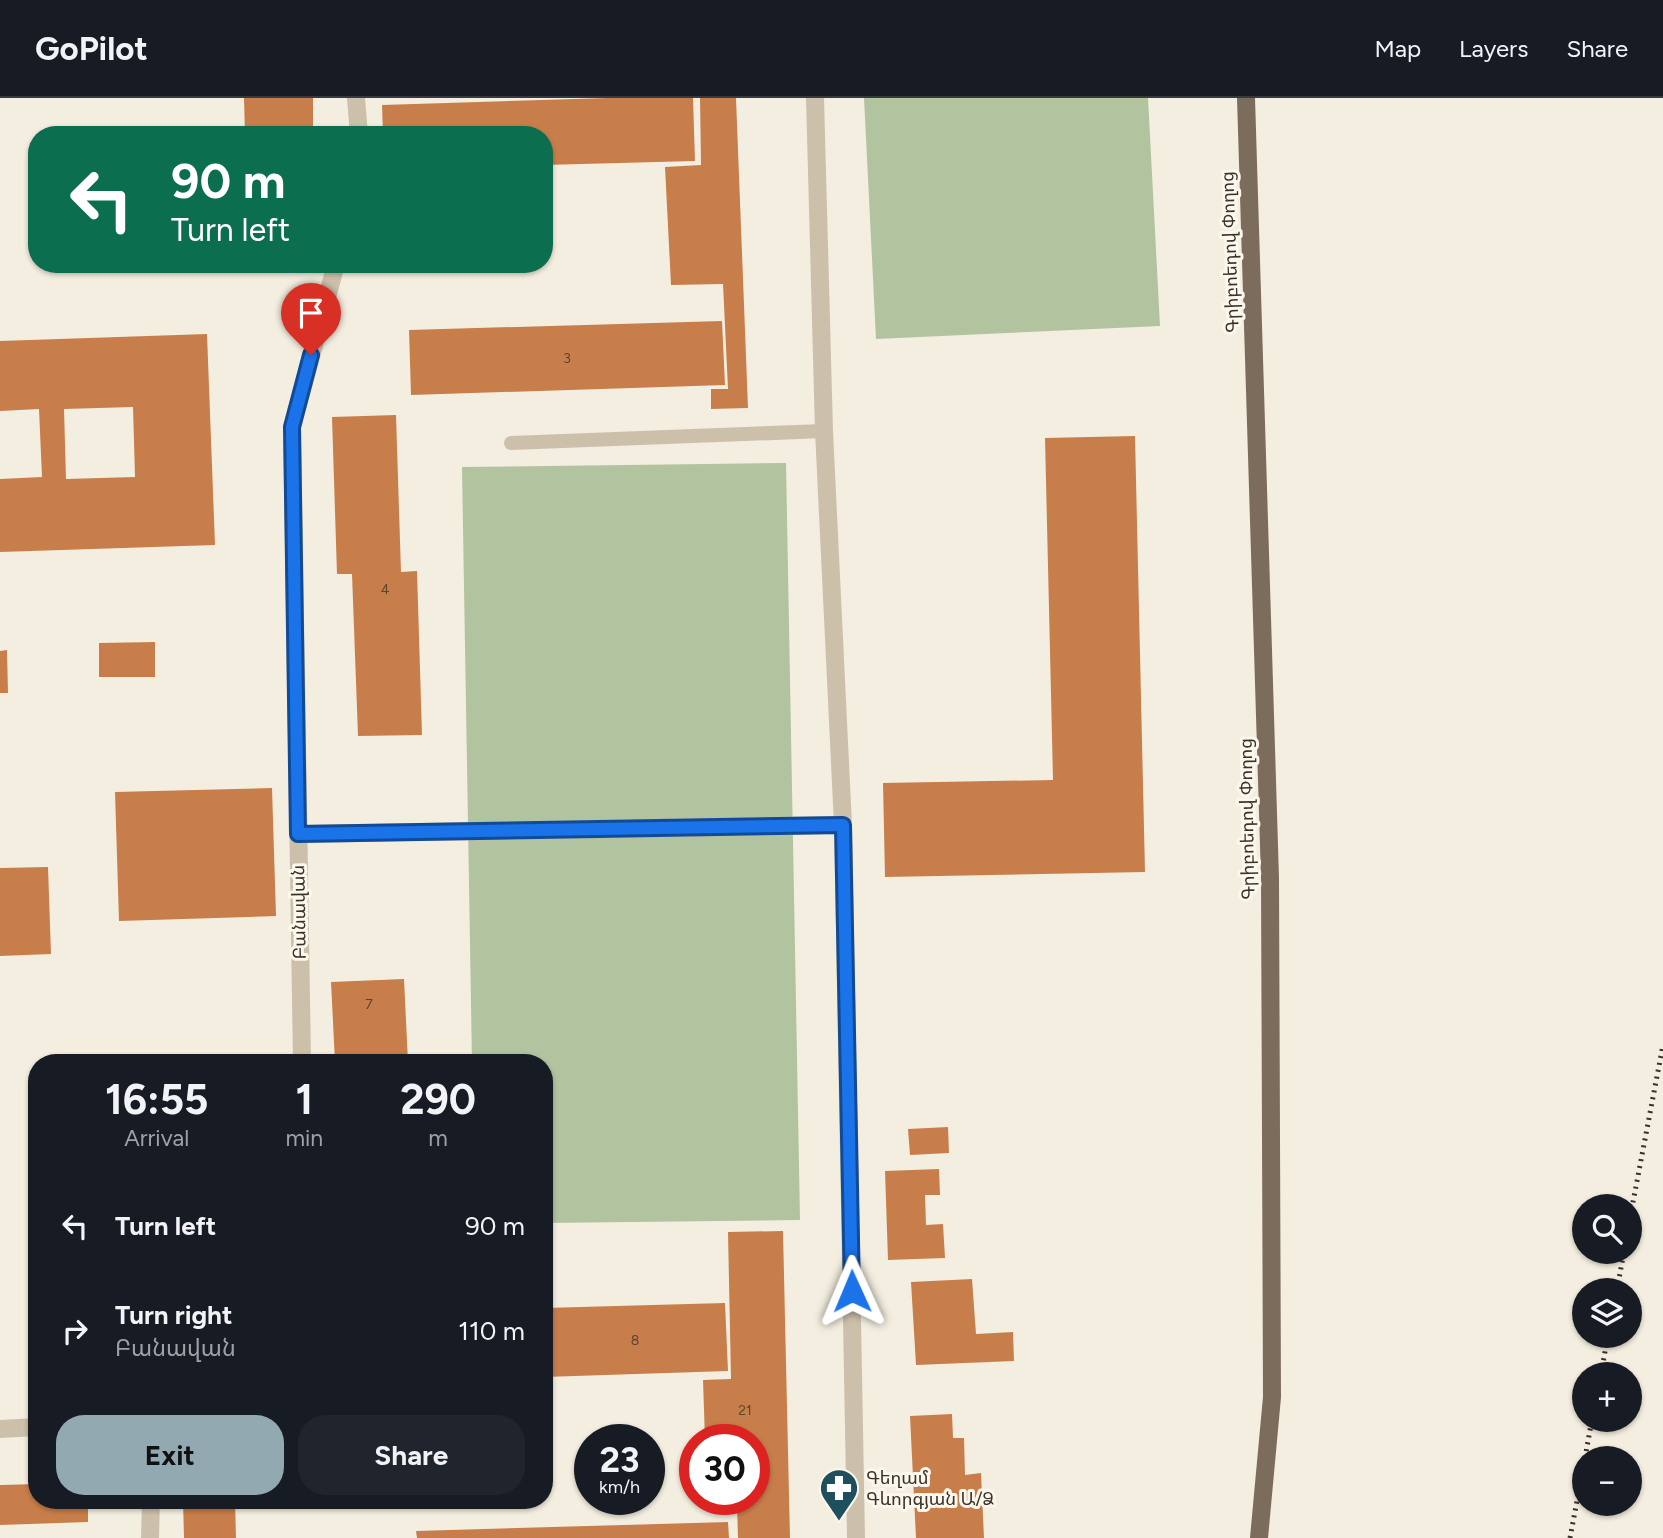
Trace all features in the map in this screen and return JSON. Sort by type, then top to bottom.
[{"type":"main road","name":"Գրիբոեդով Փողոց","points":[[1246,98],[1270,892],[1272,1397],[1259,1538]]},
{"type":"street","points":[[356,98],[358,126]]},
{"type":"street","points":[[815,98],[824,431],[843,825],[856,1538]]},
{"type":"street","name":"Բանավան","points":[[302,1054],[292,427],[334,273]]},
{"type":"street","points":[[298,834],[843,825]]},
{"type":"street","points":[[0,1429],[28,1427]]},
{"type":"street","points":[[150,1538],[151,1509]]},
{"type":"lane","points":[[511,443],[824,431]]},
{"type":"green space","points":[[864,98],[1148,98],[1160,326],[876,339]]},
{"type":"green space","points":[[786,463],[800,1220],[553,1223],[553,1054],[472,1054],[462,467]]},
{"type":"building","points":[[244,98],[313,98],[313,126],[245,126]]},
{"type":"building","points":[[693,98],[695,161],[553,165],[553,126],[383,126],[382,105]]},
{"type":"building","points":[[700,98],[736,98],[748,408],[711,409],[711,389],[728,389],[723,284],[671,285],[665,167],[701,165]]},
{"type":"building","points":[[722,321],[725,385],[411,395],[409,330]]},
{"type":"building","points":[[207,334],[215,545],[0,552],[0,479],[42,477],[39,409],[0,411],[0,341]],"holes":[[[133,407],[135,477],[66,479],[64,409]]]},
{"type":"building","points":[[396,415],[401,572],[417,571],[422,735],[358,736],[352,574],[337,574],[332,417]]},
{"type":"building","points":[[1135,436],[1145,872],[885,877],[883,783],[1053,780],[1045,438]]},
{"type":"building","points":[[155,642],[155,677],[99,677],[99,643]]},
{"type":"building","points":[[7,650],[8,693],[0,693],[0,651]]},
{"type":"building","points":[[272,788],[276,916],[119,921],[115,792]]},
{"type":"building","points":[[48,867],[51,954],[0,956],[0,868]]},
{"type":"building","points":[[404,979],[408,1054],[335,1054],[331,982]]},
{"type":"building","points":[[948,1127],[949,1153],[910,1155],[908,1129]]},
{"type":"building","points":[[939,1169],[940,1195],[925,1195],[926,1225],[943,1224],[945,1258],[888,1260],[885,1171]]},
{"type":"building","points":[[783,1231],[790,1538],[738,1538],[737,1515],[770,1515],[770,1424],[704,1424],[703,1380],[731,1379],[728,1232]]},
{"type":"building","points":[[972,1279],[976,1334],[1013,1332],[1014,1361],[916,1365],[911,1282]]},
{"type":"building","points":[[725,1303],[728,1371],[553,1377],[553,1308]]},
{"type":"building","points":[[952,1414],[953,1438],[964,1438],[965,1475],[981,1473],[984,1538],[916,1538],[910,1416]]},
{"type":"building","points":[[28,1484],[28,1509],[88,1509],[88,1522],[0,1525],[0,1485]]},
{"type":"building","points":[[183,1509],[235,1509],[236,1538],[184,1538]]},
{"type":"building","points":[[728,1522],[729,1538],[417,1538],[416,1531]]},
{"type":"railway","points":[[1635,1194],[1663,1045]]},
{"type":"railway","points":[[1619,1278],[1622,1264]]},
{"type":"railway","points":[[1603,1362],[1606,1348]]},
{"type":"railway","points":[[1587,1446],[1590,1432]]},
{"type":"railway","points":[[1570,1538],[1574,1516]]},
{"type":"place","name":"Գեղամ Գևորգյան Ա/Ձ","points":[[839,1522]]},
{"type":"route","points":[[311,355],[292,427],[298,834],[843,825],[852,1291]]}]
